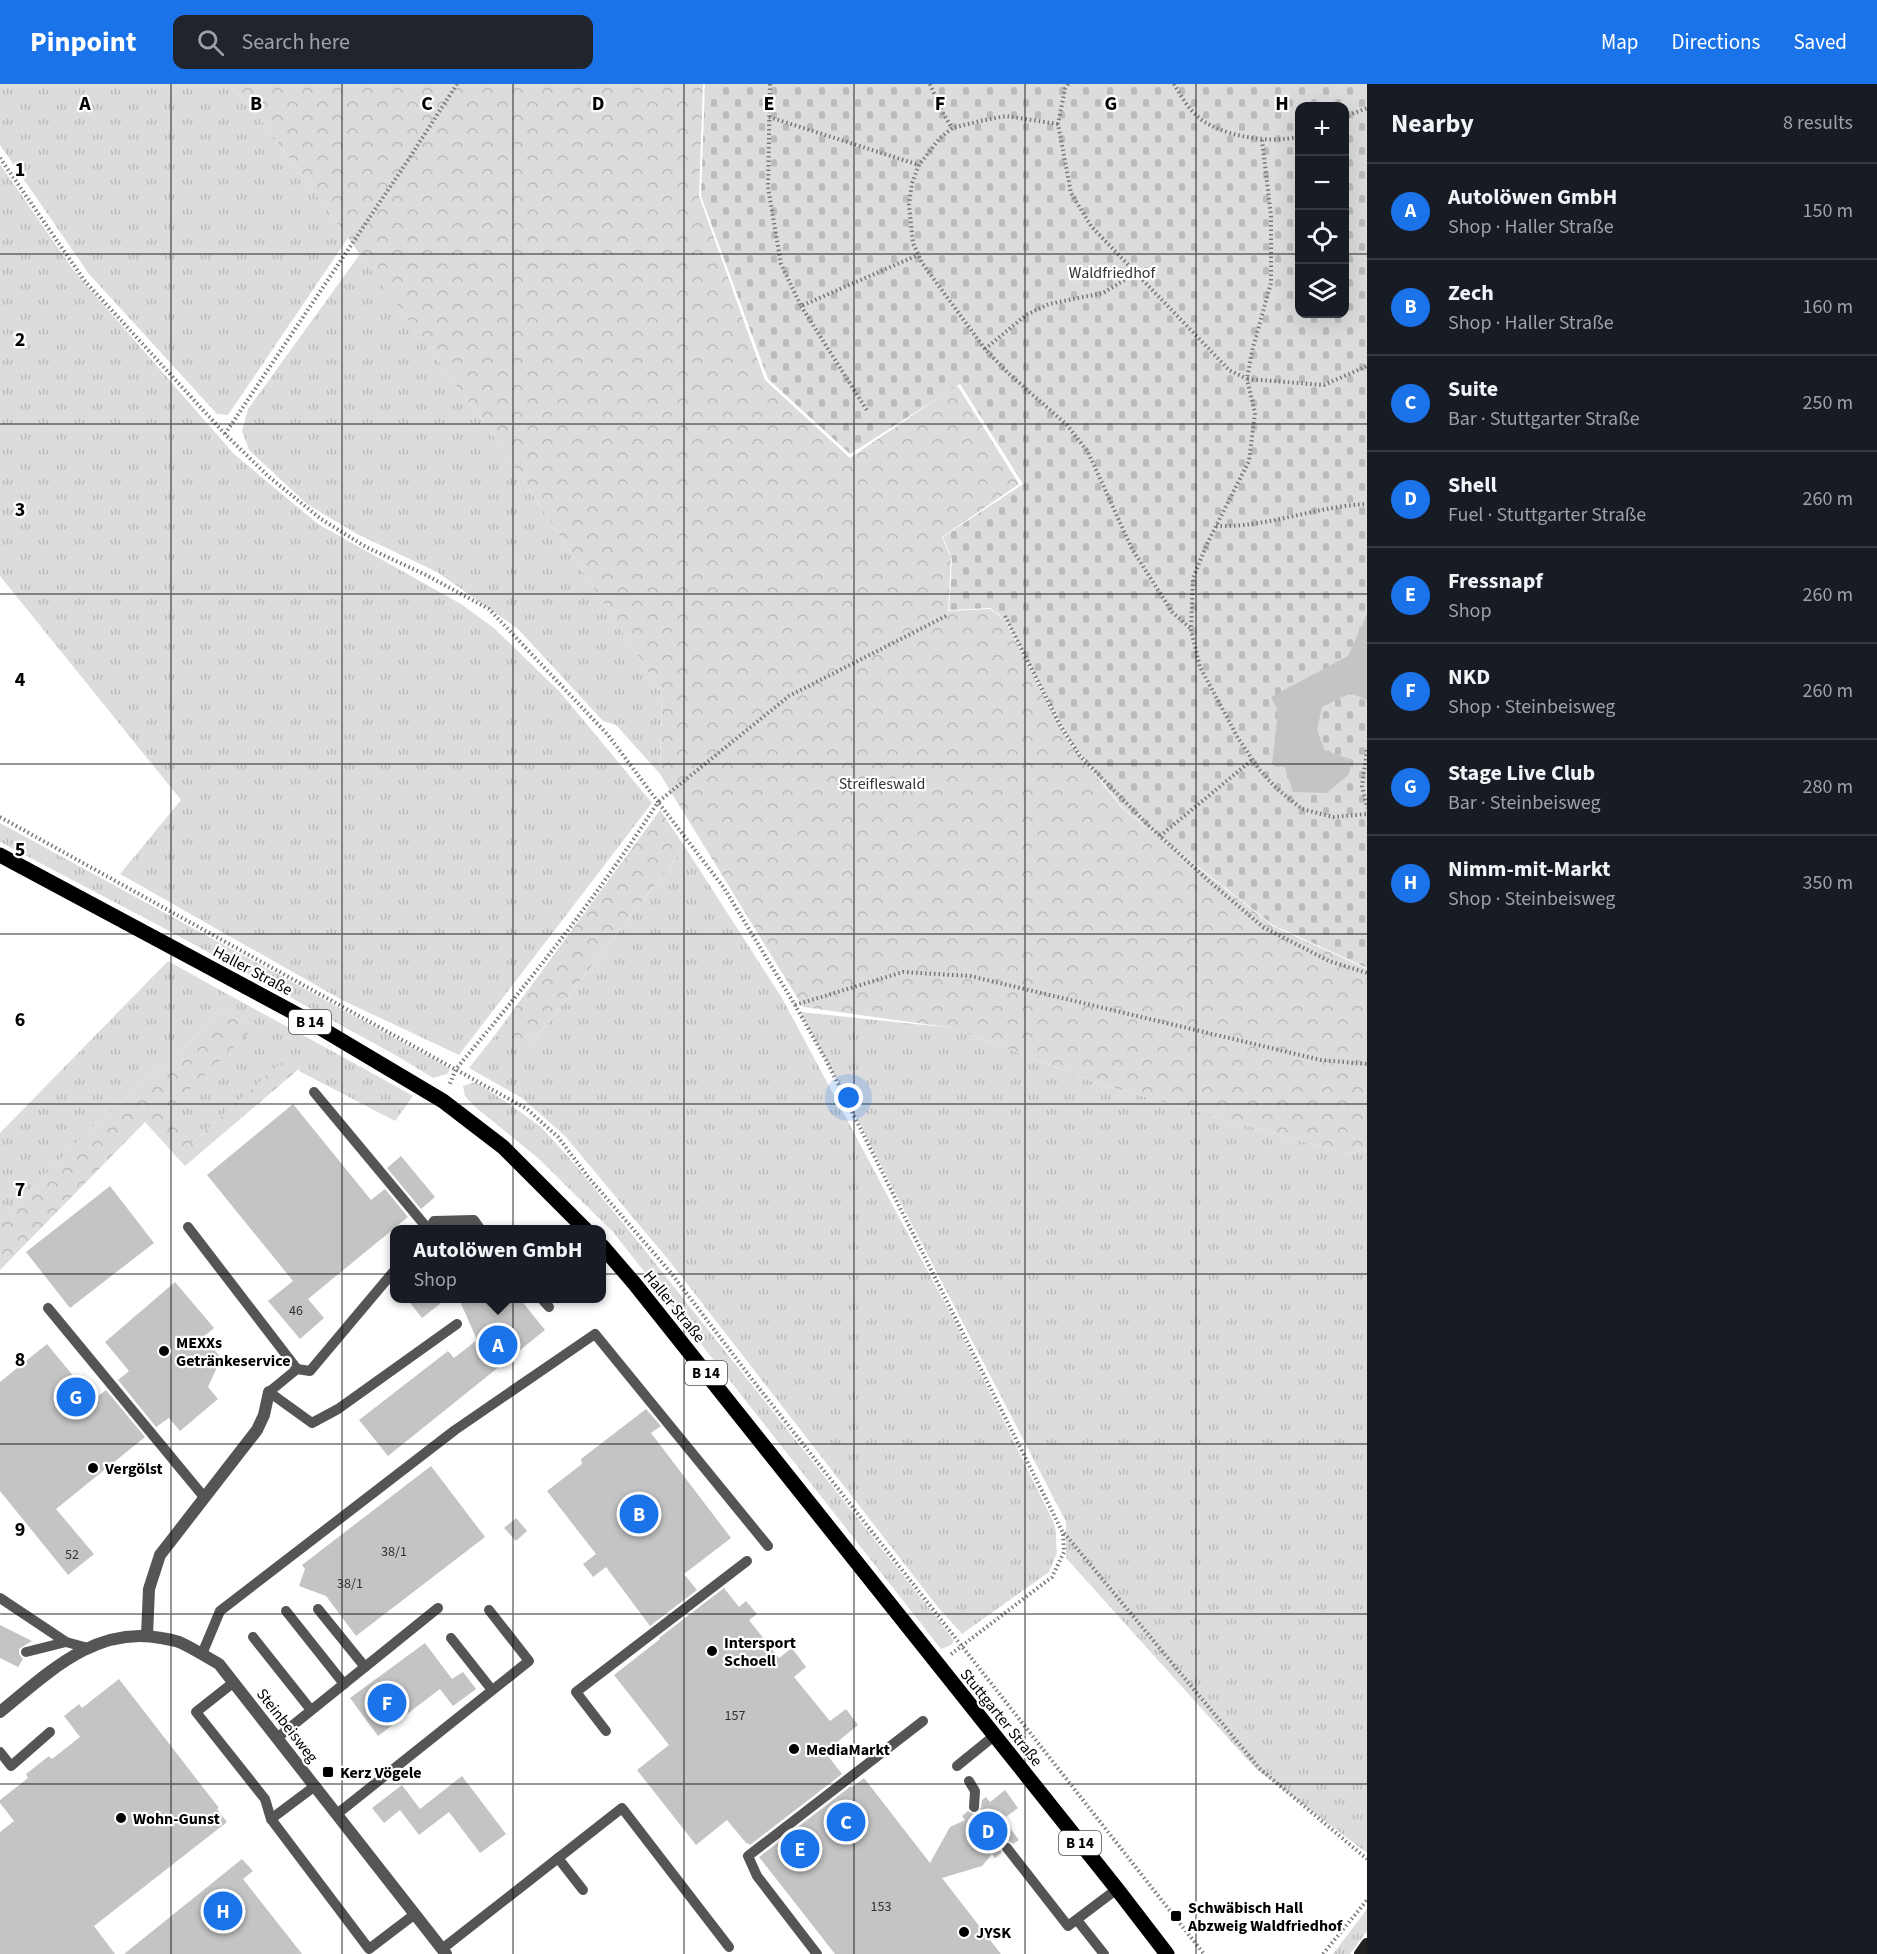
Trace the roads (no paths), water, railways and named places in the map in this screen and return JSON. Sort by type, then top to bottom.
[{"type":"main road","name":"Haller Straße","points":[[0,855],[302,1017],[443,1101],[503,1146],[581,1225]]},
{"type":"main road","name":"Haller Straße","points":[[606,1251],[809,1502]]},
{"type":"main road","name":"Stuttgarter Straße","points":[[809,1502],[1167,1954]]},
{"type":"street","points":[[147,1635],[149,1590],[160,1555],[257,1430],[264,1415],[269,1392]]},
{"type":"street","name":"Steinbeisweg","points":[[0,1712],[65,1660],[104,1641],[147,1635],[177,1641],[202,1654],[219,1664],[444,1952]]},
{"type":"street","points":[[1360,1954],[1367,1944]]},
{"type":"lane","points":[[314,1092],[425,1225]]},
{"type":"lane","points":[[431,1225],[434,1221],[474,1221],[477,1225]]},
{"type":"lane","points":[[188,1227],[297,1369],[310,1371],[390,1276]]},
{"type":"lane","points":[[48,1308],[204,1497]]},
{"type":"lane","points":[[297,1369],[269,1392],[312,1423],[338,1409],[457,1324]]},
{"type":"lane","points":[[202,1654],[220,1611],[455,1430],[595,1334],[768,1546]]},
{"type":"lane","points":[[606,1731],[576,1692],[747,1561]]},
{"type":"lane","points":[[0,1598],[66,1642],[88,1648]]},
{"type":"lane","points":[[277,1738],[438,1608]]},
{"type":"lane","points":[[318,1609],[365,1667]]},
{"type":"lane","points":[[337,1814],[529,1660],[489,1610]]},
{"type":"lane","points":[[286,1611],[344,1684]]},
{"type":"lane","points":[[253,1637],[311,1710]]},
{"type":"lane","points":[[451,1638],[492,1690]]},
{"type":"lane","points":[[26,1652],[66,1642]]},
{"type":"lane","points":[[234,1683],[196,1712],[265,1799],[271,1820],[369,1949],[415,1914]]},
{"type":"lane","points":[[817,1954],[757,1876],[748,1856],[923,1720]]},
{"type":"lane","points":[[0,1752],[11,1766],[50,1732]]},
{"type":"lane","points":[[957,1766],[993,1736]]},
{"type":"lane","points":[[969,1781],[975,1791],[974,1807]]},
{"type":"lane","points":[[271,1820],[315,1786]]},
{"type":"lane","points":[[444,1952],[622,1808],[729,1947]]},
{"type":"lane","points":[[1007,1848],[1068,1926],[1117,1889]]},
{"type":"lane","points":[[558,1858],[583,1890]]},
{"type":"lane","points":[[1077,1920],[1104,1954]]},
{"type":"place","name":"Autolöwen GmbH","points":[[498,1345]]},
{"type":"place","name":"MEXXs Getränkeservice","points":[[164,1351]]},
{"type":"place","name":"Stage Live Club","points":[[76,1397]]},
{"type":"place","name":"Vergölst","points":[[93,1468]]},
{"type":"place","name":"Zech","points":[[639,1514]]},
{"type":"place","name":"Intersport Schoell","points":[[712,1651]]},
{"type":"place","name":"NKD","points":[[387,1703]]},
{"type":"place","name":"MediaMarkt","points":[[794,1749]]},
{"type":"place","name":"Kerz Vögele","points":[[328,1772]]},
{"type":"place","name":"Wohn-Gunst","points":[[121,1818]]},
{"type":"place","name":"Suite","points":[[846,1822]]},
{"type":"place","name":"Shell","points":[[988,1831]]},
{"type":"place","name":"Fressnapf","points":[[800,1849]]},
{"type":"place","name":"Nimm-mit-Markt","points":[[223,1911]]},
{"type":"place","name":"Schwäbisch Hall Abzweig Waldfriedhof","points":[[1176,1916]]},
{"type":"place","name":"JYSK","points":[[964,1932]]},
{"type":"park label","name":"Waldfriedhof","points":[[1112,272]]},
{"type":"park label","name":"Streifleswald","points":[[882,783]]}]
